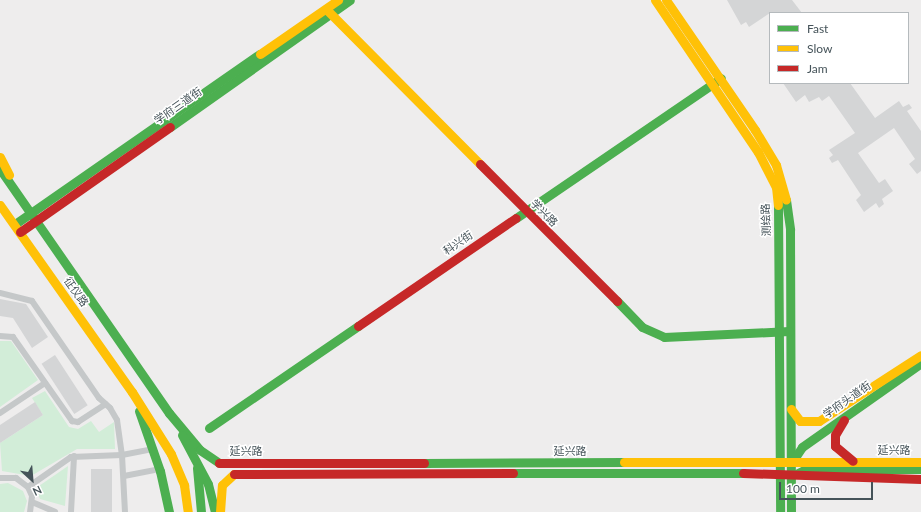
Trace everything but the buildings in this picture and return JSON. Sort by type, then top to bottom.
[{"type":"main road","name":"学府三道街","points":[[328,11],[338,0]]},
{"type":"main road","name":"学府三道街","points":[[17,228],[328,11],[350,0]]},
{"type":"main road","name":"测绘路","points":[[655,0],[758,152],[776,187],[780,216],[784,331],[791,408],[792,462],[795,473],[791,512]]},
{"type":"main road","name":"测绘路","points":[[666,0],[721,78],[773,158],[784,187],[790,230],[784,331],[780,512]]},
{"type":"main road","name":"学兴路","points":[[328,11],[525,212],[642,327],[652,334],[664,337],[784,331]]},
{"type":"main road","name":"科兴街","points":[[209,428],[721,78]]},
{"type":"main road","points":[[0,157],[33,218],[169,413],[211,490],[215,512]]},
{"type":"main road","points":[[0,169],[20,196]]},
{"type":"main road","name":"征仪路","points":[[1,206],[132,392]]},
{"type":"main road","name":"学府头道街","points":[[791,408],[800,421],[819,421],[843,408],[921,355]]},
{"type":"main road","name":"学府头道街","points":[[792,462],[802,447],[921,363]]},
{"type":"main road","points":[[132,392],[159,469],[169,512]]},
{"type":"main road","points":[[132,392],[170,454],[184,485],[188,512]]},
{"type":"main road","points":[[851,412],[838,428],[835,442],[838,451],[854,462]]},
{"type":"main road","name":"延兴路","points":[[169,413],[200,450],[219,463],[921,462]]},
{"type":"main road","points":[[195,460],[201,512]]},
{"type":"main road","points":[[795,473],[806,469],[921,469]]},
{"type":"main road","name":"延兴路","points":[[220,512],[222,485],[234,474],[795,473],[807,477],[921,479]]},
{"type":"street","points":[[0,293],[32,301],[117,420],[124,476],[125,512]]},
{"type":"street","points":[[0,336],[13,338],[72,421],[78,422],[106,404]]},
{"type":"street","points":[[0,413],[44,383]]},
{"type":"street","points":[[28,486],[74,456],[122,456],[152,449]]},
{"type":"street","points":[[71,512],[74,456]]},
{"type":"street","points":[[124,476],[159,469]]},
{"type":"street","points":[[0,478],[16,478],[28,486],[32,502],[30,512]]},
{"type":"street","points":[[32,502],[55,512]]},
{"type":"green space","points":[[0,341],[11,341],[38,380],[0,407]]},
{"type":"green space","points":[[45,391],[69,427],[78,429],[91,421],[99,432],[114,422],[115,449],[77,449],[31,476],[2,471],[0,443],[43,415],[32,398]]},
{"type":"green space","points":[[68,466],[65,506],[40,499],[36,488]]},
{"type":"green space","points":[[8,483],[23,491],[27,501],[24,512],[0,512],[0,484]]},
{"type":"traffic: fast","points":[[170,127],[350,0]]},
{"type":"traffic: fast","points":[[15,224],[260,54]]},
{"type":"traffic: fast","points":[[516,218],[721,78]]},
{"type":"traffic: fast","points":[[0,169],[169,413],[200,450],[219,463]]},
{"type":"traffic: fast","points":[[786,200],[790,230],[791,512]]},
{"type":"traffic: fast","points":[[778,205],[780,512]]},
{"type":"traffic: fast","points":[[617,301],[642,327],[664,337],[789,331]]},
{"type":"traffic: fast","points":[[209,428],[358,326]]},
{"type":"traffic: fast","points":[[792,462],[802,447],[921,363]]},
{"type":"traffic: fast","points":[[139,411],[160,471],[169,512]]},
{"type":"traffic: fast","points":[[182,435],[208,484],[215,512]]},
{"type":"traffic: fast","points":[[424,463],[624,462]]},
{"type":"traffic: fast","points":[[197,468],[201,512]]},
{"type":"traffic: fast","points":[[798,473],[806,469],[921,469]]},
{"type":"traffic: fast","points":[[513,473],[743,473]]},
{"type":"traffic: slow","points":[[260,54],[338,0]]},
{"type":"traffic: slow","points":[[655,0],[758,152],[776,187],[778,205]]},
{"type":"traffic: slow","points":[[666,0],[755,130],[776,165],[786,200]]},
{"type":"traffic: slow","points":[[326,9],[480,164]]},
{"type":"traffic: slow","points":[[0,157],[9,175]]},
{"type":"traffic: slow","points":[[0,205],[132,392],[171,454],[184,485],[188,512]]},
{"type":"traffic: slow","points":[[791,409],[800,421],[819,421],[921,355]]},
{"type":"traffic: slow","points":[[624,462],[921,462]]},
{"type":"traffic: slow","points":[[220,512],[222,485],[234,474]]},
{"type":"traffic: jam","points":[[20,232],[170,127]]},
{"type":"traffic: jam","points":[[480,164],[617,301]]},
{"type":"traffic: jam","points":[[358,326],[516,218]]},
{"type":"traffic: jam","points":[[844,420],[835,435],[835,446],[853,461]]},
{"type":"traffic: jam","points":[[219,463],[424,463]]},
{"type":"traffic: jam","points":[[234,474],[513,473]]},
{"type":"traffic: jam","points":[[743,473],[921,479]]}]
